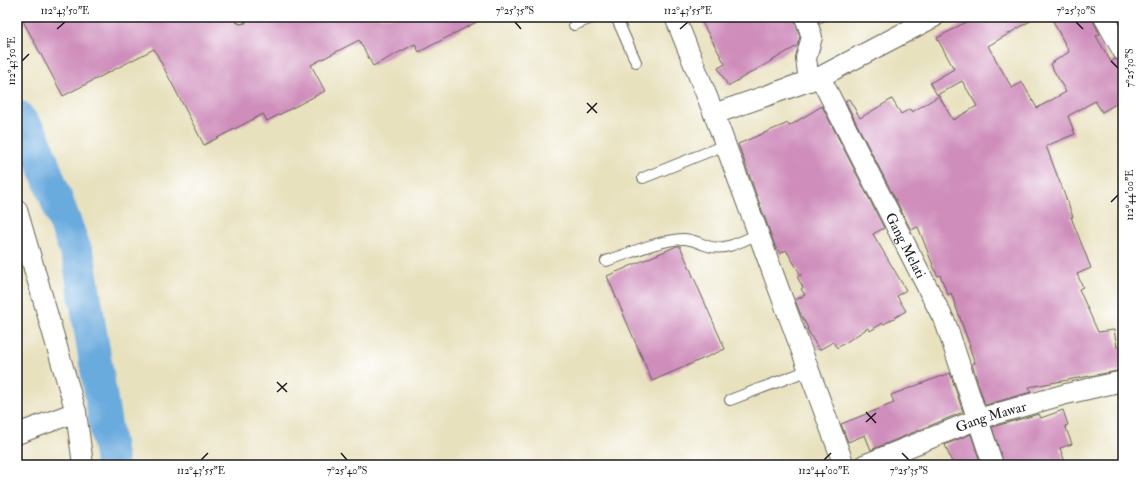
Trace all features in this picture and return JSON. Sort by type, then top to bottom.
[{"type":"street","points":[[675,17],[714,114],[844,465]]},
{"type":"street","name":"Gang Melati","points":[[805,17],[812,36],[806,58],[815,79],[946,324],[994,465]]},
{"type":"street","points":[[714,114],[815,79],[934,17]]},
{"type":"street","points":[[1104,17],[1123,51]]},
{"type":"street","points":[[17,210],[76,412],[83,465]]},
{"type":"street","name":"Gang Mawar","points":[[864,465],[978,420],[1066,394],[1123,381]]},
{"type":"street","points":[[17,434],[76,412]]},
{"type":"lane","points":[[574,25],[594,17]]},
{"type":"lane","points":[[616,17],[636,62]]},
{"type":"lane","points":[[643,178],[725,145]]},
{"type":"lane","points":[[606,261],[664,241],[684,238],[710,247],[722,248],[758,234]]},
{"type":"lane","points":[[730,400],[809,370]]},
{"type":"building","points":[[21,17],[235,17],[236,22],[240,24],[246,23],[248,17],[486,17],[419,52],[415,44],[373,66],[359,40],[311,65],[325,91],[267,121],[263,114],[204,145],[154,49],[63,96]]},
{"type":"building","points":[[699,17],[794,17],[800,37],[797,46],[728,86],[718,68],[725,64]]},
{"type":"building","points":[[817,17],[829,17],[820,24]]},
{"type":"building","points":[[975,17],[1037,17],[988,46],[1012,88],[1022,82],[1037,108],[1066,92],[1050,64],[1069,52],[1051,17],[1093,17],[1094,23],[1100,34],[1096,36],[1111,62],[1115,59],[1123,62],[1123,100],[1102,112],[1095,101],[1068,116],[1075,134],[1046,146],[1091,268],[1077,274],[1083,287],[1079,289],[1098,332],[1114,330],[1117,347],[1123,346],[1123,370],[1029,387],[1031,392],[985,405],[972,364],[975,363],[970,346],[951,293],[948,295],[940,275],[938,276],[936,273],[918,227],[911,230],[845,101],[849,99],[860,118],[892,99],[901,114],[910,109],[912,112],[939,96],[953,120],[977,106],[962,81],[937,95],[930,83],[954,69],[937,38]]},
{"type":"building","points":[[822,106],[884,228],[873,234],[906,290],[897,296],[906,311],[870,331],[868,328],[837,348],[833,342],[819,350],[807,329],[808,328],[795,300],[805,295],[801,289],[803,287],[797,277],[801,275],[786,250],[780,254],[775,246],[738,144],[788,123],[789,126]]},
{"type":"building","points":[[680,246],[725,349],[652,381],[607,276]]},
{"type":"building","points":[[950,373],[963,412],[871,450],[865,435],[848,442],[841,424],[894,403],[891,395]]},
{"type":"building","points":[[1063,410],[1068,425],[1065,426],[1072,444],[1060,448],[1066,465],[1004,465],[992,427],[1039,414],[1041,418]]},
{"type":"building","points":[[971,434],[981,465],[953,465],[945,445]]},
{"type":"building","points":[[913,458],[916,465],[895,465]]},
{"type":"waterway","points":[[17,116],[33,137],[79,260],[112,465]]}]
